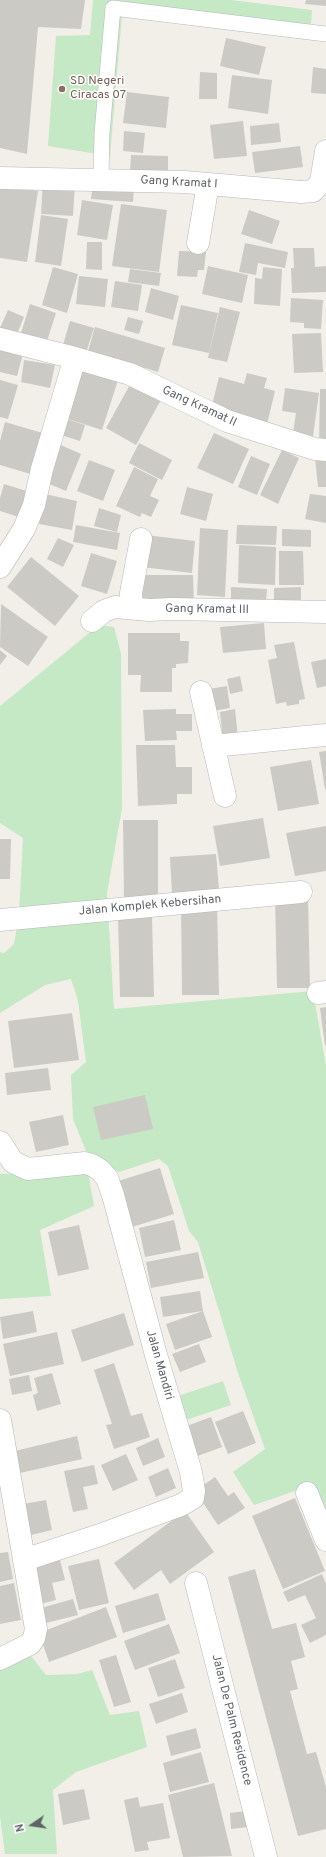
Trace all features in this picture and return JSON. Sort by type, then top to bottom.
[{"type":"street","name":"Gang Kramat I","points":[[0,178],[101,179],[208,184],[301,192],[313,191],[321,182],[326,151]]},
{"type":"street","points":[[198,243],[208,184]]},
{"type":"street","name":"Gang Kramat II","points":[[0,339],[130,374],[227,421],[326,450]]},
{"type":"street","points":[[0,567],[24,529],[34,505],[42,469],[75,358]]},
{"type":"street","points":[[132,608],[131,593],[141,539]]},
{"type":"street","name":"Gang Kramat III","points":[[92,621],[104,611],[115,606],[132,608],[326,612]]},
{"type":"street","points":[[202,692],[225,796]]},
{"type":"street","points":[[213,746],[326,734]]},
{"type":"street","name":"Jalan Komplek Kebersihan","points":[[0,920],[301,892]]},
{"type":"street","name":"Jalan Mandiri","points":[[0,1142],[13,1162],[28,1169],[85,1163],[100,1170],[107,1178],[113,1194],[156,1355],[191,1472],[194,1491],[192,1498],[181,1505],[100,1535],[24,1560]]},
{"type":"street","points":[[0,1420],[36,1629],[34,1638],[30,1644],[0,1659]]},
{"type":"street","points":[[307,1493],[326,1540]]},
{"type":"street","name":"Jalan De Palm Residence","points":[[196,1583],[266,1857]]},
{"type":"lane","points":[[101,179],[102,133],[113,8],[326,34]]},
{"type":"green space","points":[[93,0],[231,0],[312,10],[310,37],[122,15],[110,156],[48,146],[56,36],[90,35]]},
{"type":"green space","points":[[99,625],[114,627],[121,654],[122,808],[107,893],[114,1009],[313,991],[326,1066],[326,1551],[298,1490],[254,1505],[233,1472],[265,1449],[238,1373],[198,1242],[189,1231],[168,1166],[159,1159],[119,1172],[86,1151],[73,1119],[71,1075],[86,1062],[78,1001],[71,979],[45,985],[0,1013],[0,952],[4,953],[14,944],[19,915],[23,838],[0,823],[0,706]]},
{"type":"green space","points":[[88,1172],[94,1206],[40,1230],[51,1296],[0,1299],[0,1174]]},
{"type":"green space","points":[[223,1381],[231,1405],[186,1420],[178,1396]]},
{"type":"green space","points":[[31,1656],[46,1675],[77,1674],[92,1670],[110,1715],[139,1711],[147,1747],[76,1772],[53,1790],[57,1854],[5,1854],[0,1816],[0,1667]]},
{"type":"building","points":[[0,0],[85,0],[81,29],[38,27],[27,154],[0,148]]},
{"type":"building","points":[[306,0],[326,0],[326,6],[305,4]]},
{"type":"building","points":[[226,38],[266,47],[259,75],[220,66]]},
{"type":"building","points":[[313,67],[326,69],[326,94],[311,93]]},
{"type":"building","points":[[200,72],[217,73],[217,99],[199,99]]},
{"type":"building","points":[[232,75],[272,80],[268,114],[228,108]]},
{"type":"building","points":[[127,92],[169,97],[166,128],[123,123]]},
{"type":"building","points":[[243,121],[247,156],[214,159],[210,125]]},
{"type":"building","points":[[279,123],[281,142],[251,145],[250,126]]},
{"type":"building","points":[[124,131],[145,133],[143,153],[123,151]]},
{"type":"building","points":[[300,146],[303,167],[255,173],[252,152]]},
{"type":"building","points":[[131,155],[168,156],[168,172],[130,172]]},
{"type":"building","points":[[43,181],[75,183],[73,216],[41,214]]},
{"type":"building","points":[[93,183],[134,186],[133,202],[91,199]]},
{"type":"building","points":[[0,185],[38,191],[27,262],[0,258]]},
{"type":"building","points":[[82,200],[113,205],[107,240],[77,235]]},
{"type":"building","points":[[121,204],[167,210],[159,272],[112,266]]},
{"type":"building","points":[[249,210],[280,221],[272,244],[241,234]]},
{"type":"building","points":[[41,215],[68,219],[61,266],[35,262]]},
{"type":"building","points":[[87,242],[102,242],[102,270],[86,269]]},
{"type":"building","points":[[245,243],[288,252],[285,268],[258,263],[256,275],[239,272]]},
{"type":"building","points":[[293,248],[314,248],[315,267],[326,266],[326,292],[292,293],[291,268],[294,268]]},
{"type":"building","points":[[179,251],[206,252],[204,270],[198,270],[197,277],[177,276]]},
{"type":"building","points":[[208,266],[248,275],[242,303],[202,294]]},
{"type":"building","points":[[53,267],[78,274],[67,313],[42,305]]},
{"type":"building","points":[[263,267],[282,269],[280,306],[254,304],[255,278],[262,279]]},
{"type":"building","points":[[130,269],[161,273],[159,286],[128,282]]},
{"type":"building","points":[[79,276],[108,279],[105,307],[76,304]]},
{"type":"building","points":[[115,281],[142,285],[138,311],[111,307]]},
{"type":"building","points":[[151,288],[179,296],[173,320],[145,312]]},
{"type":"building","points":[[291,298],[323,300],[321,329],[304,328],[304,323],[290,322]]},
{"type":"building","points":[[30,304],[56,313],[47,341],[21,333]]},
{"type":"building","points":[[181,305],[218,313],[209,353],[172,345]]},
{"type":"building","points":[[220,307],[240,312],[227,362],[208,358]]},
{"type":"building","points":[[8,310],[24,317],[15,339],[0,333],[0,328]]},
{"type":"building","points":[[128,317],[143,321],[139,334],[124,330]]},
{"type":"building","points":[[70,321],[94,328],[84,359],[61,352]]},
{"type":"building","points":[[95,327],[165,348],[158,372],[145,368],[143,375],[86,358]]},
{"type":"building","points":[[321,333],[323,372],[294,373],[292,334]]},
{"type":"building","points":[[0,344],[24,350],[17,376],[0,372]]},
{"type":"building","points":[[24,360],[55,365],[50,388],[21,382]]},
{"type":"building","points":[[80,361],[120,374],[102,430],[62,417]]},
{"type":"building","points":[[247,373],[267,378],[264,388],[275,391],[267,424],[211,409],[219,377],[244,384]]},
{"type":"building","points":[[0,380],[18,385],[8,419],[0,417]]},
{"type":"building","points":[[132,381],[162,398],[136,445],[106,428]]},
{"type":"building","points":[[285,388],[319,393],[313,436],[293,433],[296,413],[282,411]]},
{"type":"building","points":[[320,389],[326,389],[326,445],[319,445]]},
{"type":"building","points":[[67,419],[85,425],[80,441],[61,435]]},
{"type":"building","points":[[5,422],[46,434],[34,475],[0,465],[0,441]]},
{"type":"building","points":[[214,433],[249,449],[233,484],[197,468]]},
{"type":"building","points":[[56,443],[81,454],[66,491],[40,480]]},
{"type":"building","points":[[139,443],[172,460],[162,480],[129,463]]},
{"type":"building","points":[[282,450],[299,458],[278,504],[260,495]]},
{"type":"building","points":[[251,456],[270,464],[257,495],[238,487]]},
{"type":"building","points":[[315,457],[326,458],[326,487],[318,487]]},
{"type":"building","points":[[89,460],[115,470],[103,501],[77,491]]},
{"type":"building","points":[[134,467],[158,479],[150,496],[159,500],[151,517],[142,513],[140,517],[116,506]]},
{"type":"building","points":[[4,484],[33,493],[25,519],[0,511],[0,498]]},
{"type":"building","points":[[187,487],[213,494],[206,521],[180,514]]},
{"type":"building","points":[[45,494],[77,501],[72,530],[39,524]]},
{"type":"building","points":[[310,494],[326,496],[326,523],[305,519]]},
{"type":"building","points":[[99,508],[121,515],[117,532],[94,526]]},
{"type":"building","points":[[76,525],[120,533],[117,550],[73,542]]},
{"type":"building","points":[[237,525],[277,526],[276,545],[236,544]]},
{"type":"building","points":[[200,528],[228,530],[225,597],[197,595]]},
{"type":"building","points":[[282,529],[311,530],[311,547],[282,546]]},
{"type":"building","points":[[146,535],[195,541],[192,573],[142,567]]},
{"type":"building","points":[[58,538],[74,545],[63,567],[47,559]]},
{"type":"building","points":[[239,545],[276,547],[275,585],[238,583]]},
{"type":"building","points":[[279,551],[303,551],[304,585],[279,585]]},
{"type":"building","points":[[91,553],[117,561],[107,594],[81,586]]},
{"type":"building","points":[[31,557],[79,596],[55,626],[7,587]]},
{"type":"building","points":[[136,575],[193,575],[194,605],[136,605]]},
{"type":"building","points":[[231,587],[267,589],[266,601],[231,599]]},
{"type":"building","points":[[301,587],[301,604],[274,604],[274,588]]},
{"type":"building","points":[[1,604],[48,637],[28,666],[0,647]]},
{"type":"building","points":[[264,623],[266,649],[223,653],[220,627]]},
{"type":"building","points":[[128,633],[180,633],[180,641],[189,641],[188,663],[176,664],[176,668],[172,668],[172,692],[140,692],[141,675],[128,675]]},
{"type":"building","points":[[294,642],[305,699],[299,700],[299,704],[287,706],[286,702],[276,704],[268,660],[277,658],[274,645]]},
{"type":"building","points":[[0,650],[7,656],[0,665]]},
{"type":"building","points":[[326,659],[326,686],[317,688],[311,662]]},
{"type":"building","points":[[240,676],[243,691],[230,694],[227,679]]},
{"type":"building","points":[[227,686],[230,708],[212,711],[209,689]]},
{"type":"building","points":[[176,709],[176,714],[192,714],[192,731],[176,731],[177,740],[145,741],[143,710]]},
{"type":"building","points":[[235,709],[238,738],[223,740],[220,712]]},
{"type":"building","points":[[136,745],[175,745],[176,767],[192,767],[192,794],[177,794],[177,804],[138,806]]},
{"type":"building","points":[[326,751],[326,789],[325,789],[319,752]]},
{"type":"building","points":[[311,760],[319,804],[278,811],[270,767]]},
{"type":"building","points":[[263,818],[270,858],[220,866],[213,826]]},
{"type":"building","points":[[123,820],[158,820],[158,898],[124,898]]},
{"type":"building","points":[[326,826],[326,871],[295,876],[286,833]]},
{"type":"building","points":[[0,839],[11,839],[10,879],[0,879]]},
{"type":"building","points":[[216,854],[219,889],[172,893],[170,857]]},
{"type":"building","points":[[275,895],[308,895],[310,988],[277,988]]},
{"type":"building","points":[[181,903],[217,903],[219,995],[182,995]]},
{"type":"building","points":[[118,916],[152,916],[154,997],[120,997]]},
{"type":"building","points":[[326,1007],[326,1045],[325,1046],[320,1008]]},
{"type":"building","points":[[72,1013],[79,1060],[14,1068],[8,1021]]},
{"type":"building","points":[[48,1068],[51,1090],[7,1095],[5,1073]]},
{"type":"building","points":[[145,1095],[153,1129],[101,1140],[93,1107]]},
{"type":"building","points":[[63,1115],[69,1145],[36,1152],[29,1122]]},
{"type":"building","points":[[160,1168],[174,1214],[132,1227],[118,1181]]},
{"type":"building","points":[[174,1220],[181,1250],[145,1257],[139,1228]]},
{"type":"building","points":[[79,1225],[89,1269],[58,1276],[48,1232]]},
{"type":"building","points":[[198,1252],[204,1278],[151,1288],[146,1262]]},
{"type":"building","points":[[200,1291],[203,1311],[163,1317],[160,1297]]},
{"type":"building","points":[[33,1311],[37,1332],[3,1339],[0,1317]]},
{"type":"building","points":[[203,1311],[212,1337],[175,1350],[166,1324]]},
{"type":"building","points":[[124,1313],[134,1345],[82,1362],[71,1330]]},
{"type":"building","points":[[57,1332],[64,1364],[10,1376],[3,1344]]},
{"type":"building","points":[[199,1344],[206,1362],[180,1372],[172,1354]]},
{"type":"building","points":[[114,1363],[131,1416],[142,1413],[150,1437],[114,1449],[106,1425],[112,1424],[94,1370]]},
{"type":"building","points":[[52,1373],[61,1404],[37,1411],[33,1395],[38,1393],[34,1378]]},
{"type":"building","points":[[29,1375],[32,1391],[12,1395],[9,1379]]},
{"type":"building","points":[[243,1411],[256,1443],[228,1454],[215,1422]]},
{"type":"building","points":[[211,1417],[222,1447],[195,1457],[184,1427]]},
{"type":"building","points":[[77,1436],[82,1459],[20,1473],[15,1451]]},
{"type":"building","points":[[158,1438],[165,1457],[143,1466],[136,1448]]},
{"type":"building","points":[[126,1454],[138,1480],[113,1491],[101,1465]]},
{"type":"building","points":[[94,1465],[98,1484],[83,1487],[88,1509],[73,1512],[64,1471]]},
{"type":"building","points":[[168,1468],[176,1488],[156,1497],[148,1477]]},
{"type":"building","points":[[215,1477],[228,1496],[234,1492],[245,1508],[218,1525],[195,1491]]},
{"type":"building","points":[[295,1498],[325,1571],[283,1589],[252,1516]]},
{"type":"building","points":[[46,1500],[52,1530],[23,1537],[17,1505]]},
{"type":"building","points":[[185,1511],[214,1552],[170,1584],[161,1570],[134,1590],[114,1563]]},
{"type":"building","points":[[8,1552],[13,1579],[0,1582],[0,1553]]},
{"type":"building","points":[[59,1556],[65,1580],[52,1583],[56,1600],[36,1605],[28,1570],[46,1565],[45,1559]]},
{"type":"building","points":[[99,1559],[109,1603],[79,1610],[68,1566]]},
{"type":"building","points":[[255,1569],[272,1629],[296,1623],[305,1657],[291,1661],[298,1689],[290,1691],[307,1754],[316,1752],[326,1787],[326,1829],[298,1836],[228,1577]]},
{"type":"building","points":[[322,1574],[326,1584],[326,1635],[310,1643],[301,1625],[316,1618],[305,1595],[288,1602],[283,1592]]},
{"type":"building","points":[[14,1583],[21,1620],[0,1624],[0,1586]]},
{"type":"building","points":[[158,1593],[166,1620],[123,1633],[115,1606]]},
{"type":"building","points":[[73,1599],[78,1615],[38,1625],[34,1610]]},
{"type":"building","points":[[106,1607],[117,1637],[49,1662],[39,1633]]},
{"type":"building","points":[[169,1624],[180,1653],[135,1670],[124,1641]]},
{"type":"building","points":[[116,1655],[131,1702],[114,1707],[99,1660]]},
{"type":"building","points":[[175,1659],[185,1688],[158,1697],[148,1668]]},
{"type":"building","points":[[182,1693],[188,1712],[156,1724],[149,1704]]},
{"type":"building","points":[[196,1728],[201,1748],[171,1756],[166,1736]]},
{"type":"building","points":[[201,1752],[209,1782],[170,1792],[163,1763]]},
{"type":"building","points":[[214,1783],[232,1856],[183,1857],[168,1795]]},
{"type":"building","points":[[84,1789],[90,1819],[63,1825],[58,1794]]},
{"type":"building","points":[[138,1797],[140,1807],[163,1803],[170,1838],[147,1842],[149,1850],[135,1852],[124,1800]]},
{"type":"building","points":[[246,1811],[248,1827],[231,1829],[230,1813]]},
{"type":"place","name":"SD Negeri Ciracas 07","points":[[62,89]]}]
